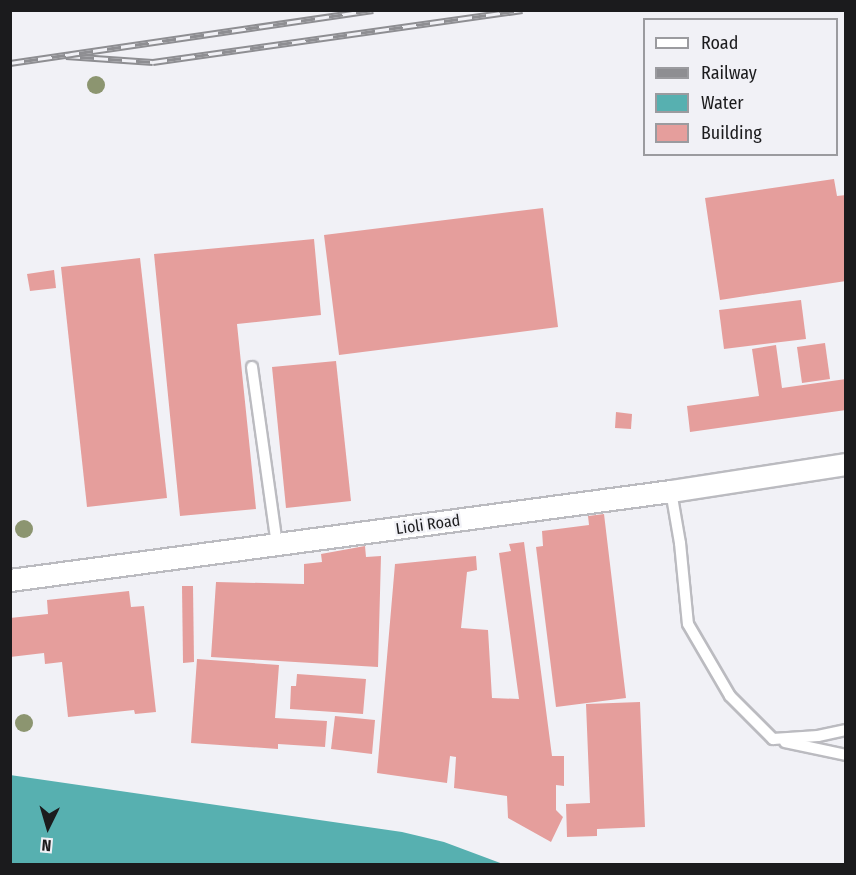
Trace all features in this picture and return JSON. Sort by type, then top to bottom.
[{"type":"street","name":"Lioli Road","points":[[10,580],[277,546],[846,464]]},
{"type":"lane","points":[[252,367],[277,546]]},
{"type":"lane","points":[[671,491],[680,543],[688,624],[730,696],[773,739],[846,754]]},
{"type":"lane","points":[[773,739],[818,736],[846,730]]},
{"type":"water","points":[[10,775],[402,832],[444,842],[503,864],[11,864]]},
{"type":"building","points":[[834,179],[837,196],[846,195],[846,281],[720,300],[705,198]]},
{"type":"building","points":[[543,208],[558,327],[339,355],[324,235]]},
{"type":"building","points":[[314,239],[321,315],[237,324],[256,509],[180,516],[154,254]]},
{"type":"building","points":[[140,258],[167,498],[87,507],[61,267]]},
{"type":"building","points":[[54,270],[56,288],[30,291],[27,274]]},
{"type":"building","points":[[801,300],[806,339],[724,349],[719,310]]},
{"type":"building","points":[[825,343],[830,379],[802,383],[797,347]]},
{"type":"building","points":[[776,345],[782,388],[846,379],[846,410],[690,432],[687,406],[759,396],[752,349]]},
{"type":"building","points":[[336,361],[351,501],[286,508],[272,367]]},
{"type":"building","points":[[616,412],[632,414],[631,429],[615,428]]},
{"type":"building","points":[[604,514],[626,698],[556,707],[536,547],[543,546],[542,531],[589,525],[588,516]]},
{"type":"building","points":[[524,542],[552,756],[564,756],[564,786],[556,785],[556,810],[563,817],[551,842],[508,818],[507,796],[454,788],[456,757],[450,756],[447,783],[377,773],[395,564],[476,556],[477,570],[467,572],[461,628],[488,630],[492,698],[519,699],[499,553],[511,551],[509,544]]},
{"type":"building","points":[[365,546],[366,557],[381,556],[378,667],[211,657],[216,582],[304,584],[304,564],[322,562],[321,554]]},
{"type":"building","points":[[182,586],[193,586],[194,662],[183,663]]},
{"type":"building","points":[[129,591],[131,607],[144,606],[156,712],[135,714],[134,710],[68,717],[62,662],[45,664],[44,653],[10,657],[10,618],[48,614],[47,600]]},
{"type":"building","points":[[197,659],[279,665],[275,718],[327,721],[325,747],[278,744],[278,749],[191,743]]},
{"type":"building","points":[[297,674],[366,679],[363,714],[290,709],[291,686],[296,686]]},
{"type":"building","points":[[640,702],[645,827],[597,829],[597,836],[567,837],[566,804],[590,803],[586,704]]},
{"type":"building","points":[[335,716],[375,720],[372,754],[331,749]]},
{"type":"railway","points":[[10,63],[373,10]]},
{"type":"railway","points":[[66,56],[153,62],[522,10]]}]
